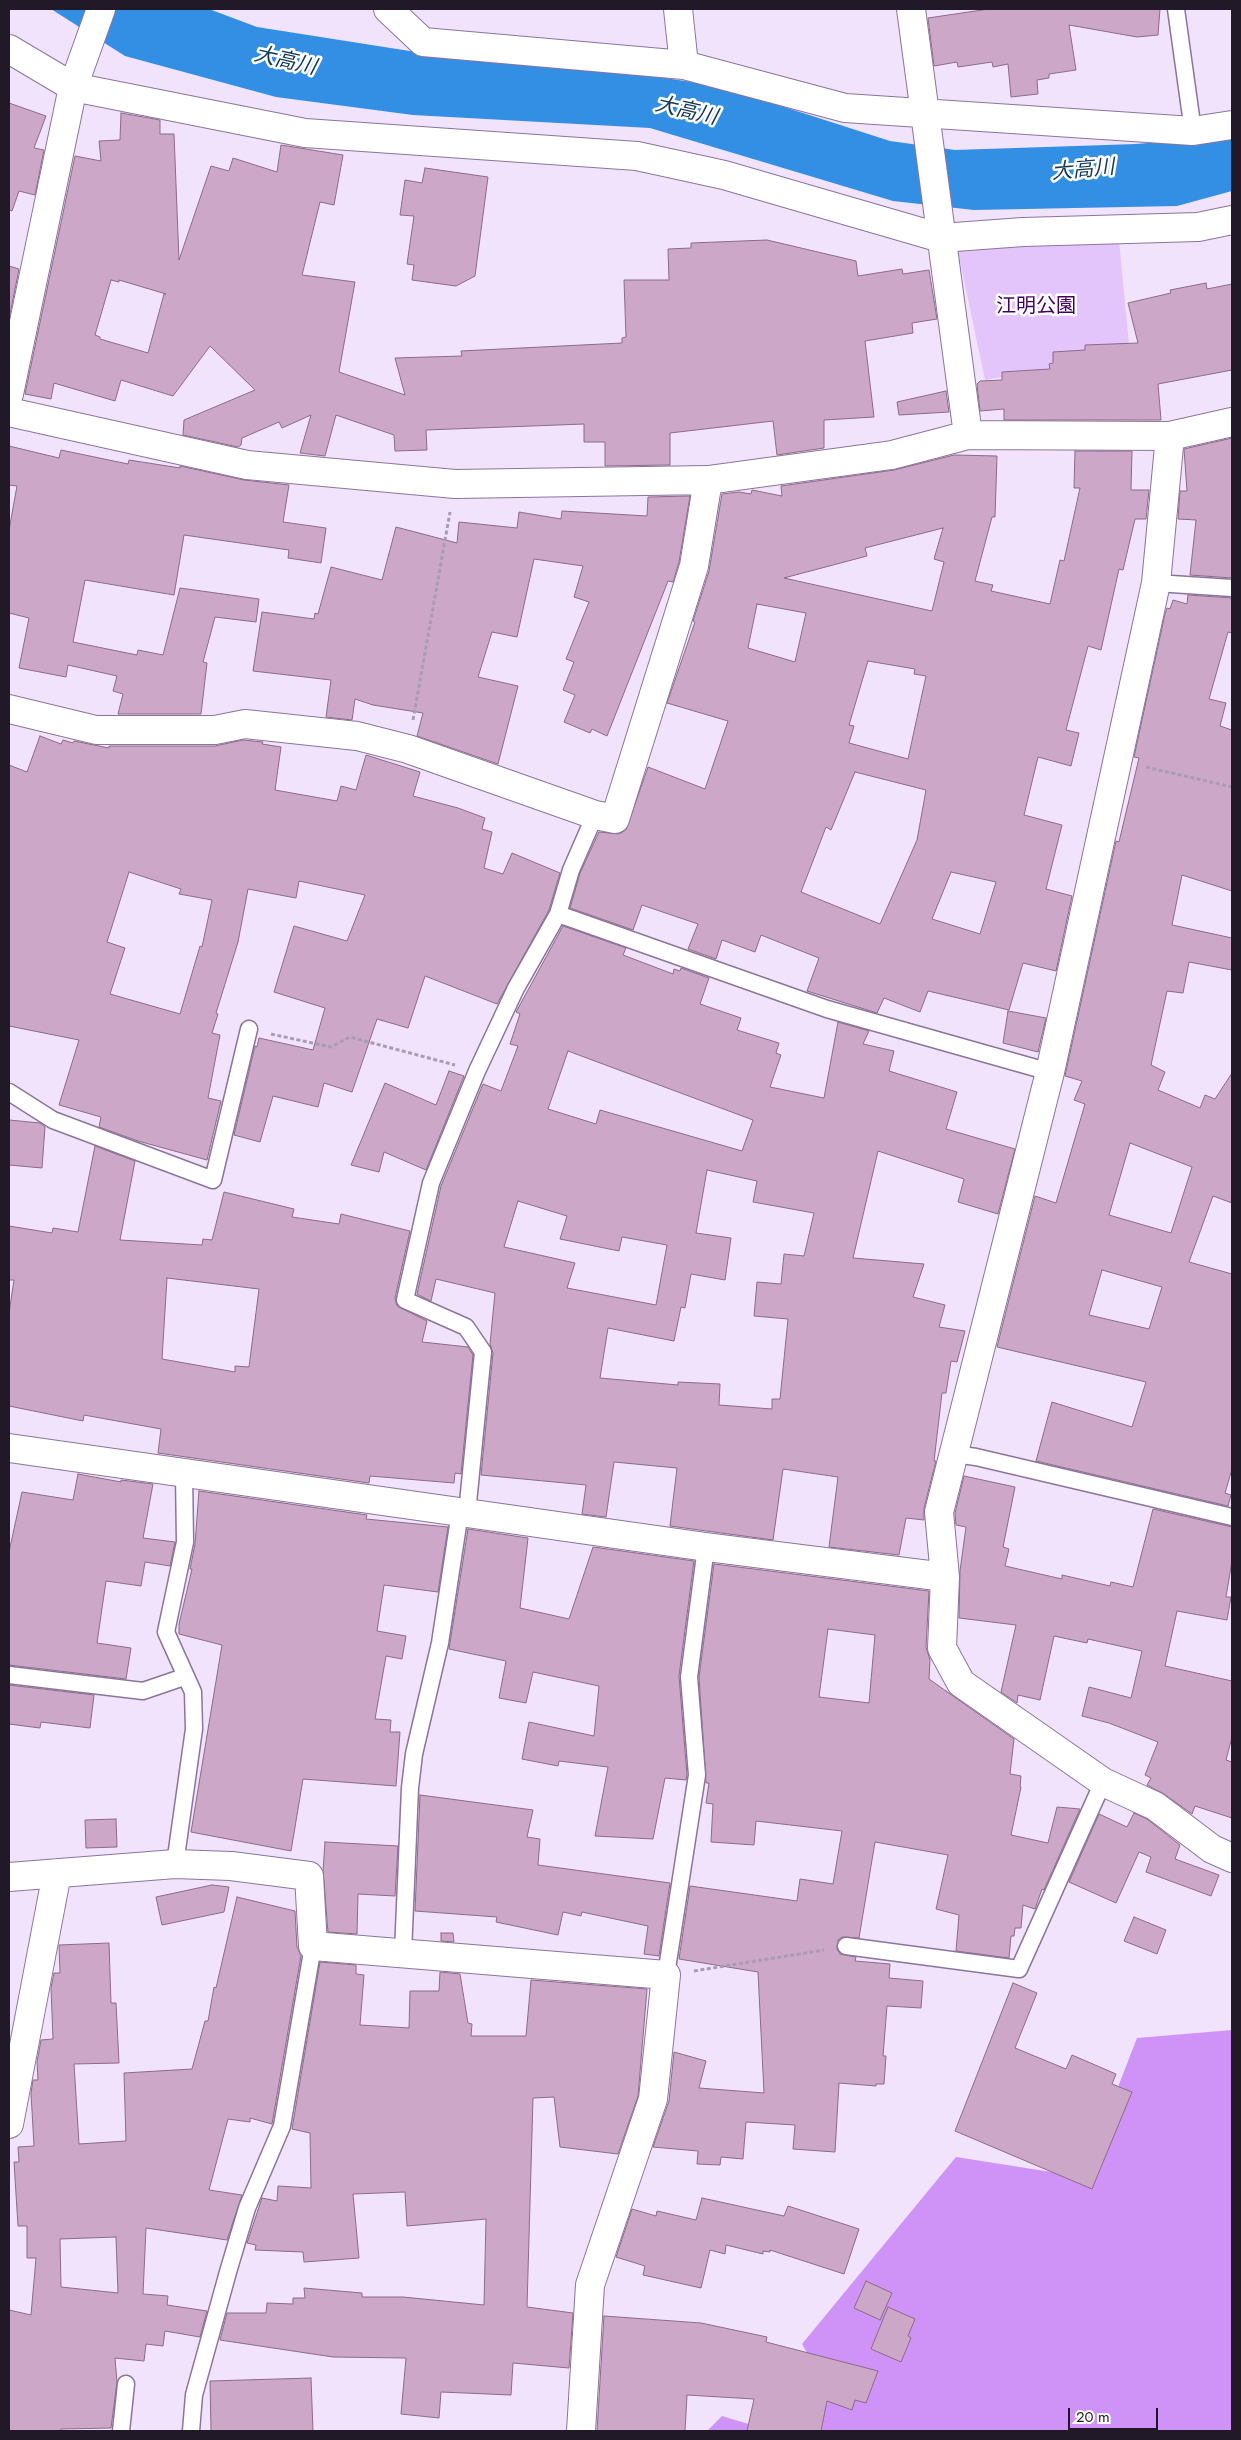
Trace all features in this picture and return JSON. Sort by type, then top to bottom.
[{"type":"street","points":[[9,394],[73,87],[91,42],[101,9]]},
{"type":"street","points":[[388,9],[423,42],[684,65],[845,108],[928,125],[1193,131],[1232,125]]},
{"type":"street","points":[[678,9],[684,65]]},
{"type":"street","points":[[911,9],[928,125],[968,436]]},
{"type":"street","points":[[9,50],[73,87],[305,133],[637,156],[940,227],[1023,232],[1198,228],[1232,220]]},
{"type":"street","points":[[9,412],[247,465],[455,484],[708,480],[892,455],[968,436],[1170,436],[1232,422]]},
{"type":"street","points":[[1170,436],[1156,583],[1116,760],[1050,1072],[939,1512],[945,1576],[942,1648],[961,1683],[1103,1782],[1155,1806],[1212,1849],[1232,1858]]},
{"type":"street","points":[[9,709],[96,730],[215,730],[245,724],[357,736],[408,749],[595,815],[616,819],[694,566],[708,480]]},
{"type":"street","points":[[9,1448],[706,1547],[945,1576]]},
{"type":"street","points":[[9,1877],[175,1864],[231,1866],[310,1876],[313,1946],[666,1975],[653,2099],[590,2285],[581,2431]]},
{"type":"street","points":[[9,2124],[57,1873]]},
{"type":"lane","points":[[1176,9],[1193,131]]},
{"type":"lane","points":[[1156,583],[1232,588]]},
{"type":"lane","points":[[403,1953],[410,1788],[414,1754],[440,1643],[464,1512],[483,1352],[466,1327],[405,1300],[432,1183],[477,1071],[516,988],[558,914],[571,870],[595,815]]},
{"type":"lane","points":[[558,914],[827,1009],[1050,1072]]},
{"type":"lane","points":[[9,1092],[53,1120],[213,1180],[249,1029]]},
{"type":"lane","points":[[954,1454],[976,1456],[1232,1517]]},
{"type":"lane","points":[[175,1864],[194,1729],[193,1692],[184,1677],[166,1632],[185,1542],[184,1474]]},
{"type":"lane","points":[[666,1975],[697,1775],[689,1678],[706,1547]]},
{"type":"lane","points":[[9,1675],[143,1691],[184,1677]]},
{"type":"lane","points":[[846,1946],[1019,1969],[1103,1782]]},
{"type":"lane","points":[[191,2431],[194,2395],[247,2208],[282,2126],[313,1946]]},
{"type":"lane","points":[[121,2431],[126,2384]]},
{"type":"path","points":[[408,749],[455,484]]},
{"type":"path","points":[[1116,760],[1232,787]]},
{"type":"path","points":[[249,1029],[331,1047],[350,1037],[477,1071]]},
{"type":"path","points":[[666,1975],[846,1946]]},
{"type":"green space","name":"江明公園","points":[[1119,240],[1130,355],[985,380],[957,247]]},
{"type":"shaded area","points":[[1232,2030],[1232,2431],[792,2431],[830,2393],[802,2344],[956,2157],[1083,2177],[1137,2038]]},
{"type":"shaded area","points":[[722,2416],[772,2431],[707,2431]]},
{"type":"water","name":"大高川","points":[[51,9],[209,9],[257,27],[435,55],[591,67],[719,86],[890,141],[955,150],[1136,144],[1232,136],[1232,191],[1177,206],[974,210],[893,201],[650,128],[413,115],[276,97],[125,56]]},
{"type":"building","points":[[989,9],[1160,9],[1158,35],[1137,37],[1069,25],[1076,70],[1049,74],[1049,78],[1037,80],[1038,94],[1011,97],[1008,64],[993,67],[992,62],[958,67],[957,62],[934,66],[928,18]]},
{"type":"building","points":[[9,103],[46,116],[34,148],[44,150],[35,195],[19,191],[12,211],[9,210]]},
{"type":"building","points":[[121,113],[160,120],[160,134],[174,134],[179,260],[211,166],[229,171],[233,158],[277,172],[281,145],[343,155],[334,205],[320,202],[302,275],[355,282],[339,372],[405,395],[395,358],[462,356],[461,351],[622,343],[622,338],[626,337],[624,280],[669,280],[668,249],[691,248],[691,243],[767,240],[856,261],[858,276],[902,269],[903,274],[929,270],[937,319],[912,323],[913,333],[865,341],[874,417],[824,420],[824,448],[777,455],[773,421],[670,433],[670,465],[605,466],[605,442],[584,442],[584,424],[426,430],[427,450],[395,451],[394,435],[336,415],[325,456],[300,453],[311,415],[282,428],[279,422],[242,438],[241,445],[238,447],[183,435],[184,420],[255,390],[210,346],[173,396],[121,380],[115,401],[54,383],[51,399],[25,394],[75,156],[101,161],[99,141],[120,140]],"holes":[[[111,280],[119,282],[119,280],[166,294],[164,294],[148,353],[100,339],[100,337],[95,335]]]},
{"type":"building","points":[[425,168],[488,177],[475,276],[456,286],[412,280],[414,265],[407,264],[414,216],[400,215],[405,180],[422,183]]},
{"type":"building","points":[[9,266],[19,269],[9,319]]},
{"type":"building","points":[[1206,283],[1207,289],[1232,284],[1232,370],[1158,384],[1161,420],[1004,420],[1004,409],[980,411],[977,384],[980,381],[1002,380],[1002,372],[1050,369],[1049,364],[1053,363],[1053,352],[1085,350],[1085,345],[1138,343],[1128,303],[1171,293],[1170,290]]},
{"type":"building","points":[[946,391],[949,412],[899,415],[897,402]]},
{"type":"building","points":[[1232,438],[1232,578],[1190,575],[1196,520],[1178,519],[1180,491],[1187,491],[1184,449]]},
{"type":"building","points":[[9,446],[59,458],[61,450],[128,464],[129,460],[180,468],[180,466],[244,480],[289,485],[283,522],[326,528],[321,563],[288,558],[289,550],[184,535],[174,595],[85,580],[73,642],[137,655],[138,650],[163,655],[180,588],[259,599],[256,622],[215,617],[203,662],[207,663],[201,714],[118,714],[123,694],[113,691],[117,676],[68,665],[66,677],[19,668],[29,618],[9,613],[9,530],[17,486],[9,485]]},
{"type":"building","points":[[1075,451],[1132,451],[1131,490],[1149,490],[1146,519],[1135,519],[1123,570],[1119,569],[1101,650],[1088,646],[1066,730],[1079,733],[1071,766],[1038,757],[1024,815],[1062,825],[1046,889],[1072,896],[1056,971],[1023,963],[1009,1010],[928,991],[920,1012],[884,998],[877,1013],[807,991],[819,958],[761,935],[755,952],[722,940],[716,959],[688,949],[698,924],[642,905],[633,930],[570,908],[580,873],[599,832],[619,834],[626,830],[648,767],[705,789],[728,721],[667,703],[695,622],[693,621],[709,571],[722,494],[739,492],[751,494],[752,490],[782,496],[781,486],[894,470],[954,455],[997,456],[995,517],[992,517],[975,581],[993,585],[991,591],[1050,604],[1060,560],[1064,561],[1080,488],[1074,488]],"holes":[[[943,528],[934,559],[944,562],[932,611],[784,578],[867,556],[865,548]],[[757,604],[806,613],[795,662],[748,648]],[[868,661],[915,669],[914,674],[926,676],[908,759],[849,743],[854,726],[849,725]],[[855,772],[926,790],[917,840],[880,924],[801,892],[826,827],[831,830]],[[951,872],[996,882],[980,934],[932,919]]]},
{"type":"building","points":[[690,496],[679,562],[673,582],[668,581],[607,736],[592,729],[590,733],[564,722],[575,695],[563,690],[574,662],[566,659],[589,602],[574,597],[583,566],[534,559],[517,637],[492,632],[478,677],[518,686],[498,764],[417,736],[423,713],[373,705],[355,699],[352,720],[326,717],[331,680],[253,671],[262,612],[314,619],[315,613],[318,614],[331,567],[382,580],[396,527],[457,543],[459,522],[517,528],[519,512],[561,519],[562,511],[647,516],[648,497]]},
{"type":"building","points":[[1188,595],[1232,598],[1232,633],[1228,632],[1209,699],[1226,703],[1220,726],[1232,730],[1232,891],[1182,875],[1172,925],[1232,938],[1232,970],[1189,962],[1183,993],[1167,991],[1151,1065],[1165,1072],[1158,1090],[1200,1108],[1205,1095],[1215,1099],[1232,1073],[1232,1203],[1213,1196],[1189,1262],[1232,1274],[1232,1469],[1225,1493],[1231,1495],[1228,1506],[1036,1461],[1052,1402],[1132,1427],[1146,1382],[997,1347],[1035,1196],[1056,1203],[1085,1104],[1074,1100],[1082,1081],[1065,1076],[1116,841],[1119,842],[1139,758],[1134,757],[1165,614],[1167,608],[1170,609],[1173,600],[1187,604]],"holes":[[[1130,1143],[1192,1167],[1171,1233],[1109,1215]],[[1102,1270],[1162,1287],[1149,1329],[1089,1315]]]},
{"type":"building","points":[[40,736],[61,744],[63,740],[109,748],[109,746],[215,746],[243,740],[263,742],[262,744],[281,747],[275,790],[337,801],[341,786],[356,790],[366,755],[420,772],[413,796],[458,808],[485,818],[482,829],[492,832],[484,868],[503,874],[512,853],[560,873],[549,910],[497,1004],[425,976],[408,1028],[377,1019],[352,1092],[324,1083],[318,1107],[273,1096],[260,1142],[234,1135],[255,1046],[257,1047],[259,1038],[313,1050],[325,1008],[274,992],[294,926],[347,941],[365,895],[299,881],[296,898],[248,889],[238,942],[216,1013],[218,1014],[212,1033],[220,1035],[208,1098],[221,1101],[207,1160],[138,1141],[99,1127],[101,1117],[59,1105],[79,1040],[9,1026],[9,765],[27,772]],"holes":[[[129,872],[181,889],[179,894],[212,900],[202,947],[200,946],[180,1014],[110,994],[125,948],[107,942]]]},
{"type":"building","points":[[563,926],[626,948],[623,955],[673,974],[674,969],[680,971],[681,968],[709,978],[700,1004],[741,1018],[737,1030],[779,1043],[776,1053],[781,1055],[770,1087],[824,1098],[838,1022],[869,1031],[863,1044],[894,1051],[889,1071],[957,1092],[946,1129],[1015,1149],[998,1214],[958,1202],[964,1179],[878,1151],[853,1258],[924,1264],[913,1297],[945,1305],[939,1327],[965,1331],[957,1362],[951,1361],[946,1393],[942,1393],[934,1461],[936,1461],[924,1508],[924,1520],[906,1518],[899,1555],[829,1547],[838,1477],[783,1469],[773,1540],[670,1526],[677,1468],[614,1462],[606,1517],[582,1514],[586,1485],[481,1475],[493,1353],[490,1344],[495,1293],[436,1279],[431,1301],[417,1294],[441,1186],[483,1084],[501,1091],[518,1046],[510,1044],[520,1014],[516,1012]],"holes":[[[568,1051],[753,1120],[742,1151],[600,1110],[596,1124],[548,1109]],[[707,1170],[757,1181],[753,1202],[814,1213],[804,1256],[784,1254],[781,1284],[757,1282],[754,1316],[788,1319],[780,1399],[772,1399],[772,1409],[719,1405],[720,1384],[678,1382],[678,1385],[600,1378],[608,1328],[674,1341],[681,1307],[685,1308],[691,1274],[725,1280],[731,1238],[696,1233]],[[518,1201],[567,1216],[560,1239],[619,1251],[622,1237],[667,1245],[656,1305],[567,1288],[575,1263],[504,1247]]]},
{"type":"building","points":[[1008,1011],[1046,1018],[1038,1052],[1003,1043]]},
{"type":"building","points":[[449,1071],[464,1076],[426,1170],[384,1152],[379,1172],[351,1165],[385,1083],[436,1105]]},
{"type":"building","points":[[9,1120],[40,1123],[45,1127],[42,1168],[9,1165]]},
{"type":"building","points":[[95,1146],[135,1161],[120,1240],[202,1245],[203,1239],[212,1240],[224,1192],[294,1209],[292,1217],[339,1224],[341,1214],[410,1231],[395,1298],[397,1306],[427,1321],[422,1342],[468,1347],[473,1355],[461,1474],[455,1473],[454,1483],[370,1476],[369,1483],[158,1453],[161,1429],[84,1415],[83,1421],[9,1406],[9,1313],[14,1280],[9,1280],[9,1226],[52,1233],[53,1228],[78,1232]],"holes":[[[167,1278],[259,1289],[249,1367],[235,1366],[235,1372],[162,1359]]]},
{"type":"building","points":[[78,1474],[121,1482],[121,1480],[153,1484],[143,1538],[175,1542],[170,1566],[145,1562],[141,1586],[106,1581],[97,1643],[131,1648],[126,1679],[9,1665],[9,1552],[22,1492],[73,1500]]},
{"type":"building","points":[[964,1476],[1015,1487],[1003,1547],[1009,1549],[1005,1566],[1062,1579],[1062,1575],[1110,1586],[1111,1582],[1133,1587],[1153,1509],[1232,1527],[1232,1561],[1226,1597],[1231,1597],[1227,1620],[1177,1611],[1165,1666],[1232,1681],[1232,1737],[1226,1760],[1232,1762],[1232,1818],[1195,1806],[1192,1814],[1164,1794],[1147,1785],[1151,1778],[1145,1775],[1158,1742],[1109,1723],[1082,1716],[1089,1687],[1131,1698],[1142,1651],[1088,1639],[1087,1643],[1054,1636],[1040,1700],[1018,1695],[1017,1703],[1001,1692],[1016,1625],[959,1618],[960,1571],[966,1527],[956,1525],[955,1513]]},
{"type":"building","points":[[199,1491],[367,1515],[366,1519],[448,1527],[438,1592],[384,1585],[377,1631],[406,1636],[402,1659],[386,1656],[375,1719],[391,1720],[390,1732],[400,1732],[396,1786],[303,1779],[291,1851],[191,1832],[222,1645],[179,1634],[179,1624],[192,1569],[190,1569],[195,1544]]},
{"type":"building","points":[[468,1529],[528,1538],[520,1608],[569,1619],[593,1547],[694,1561],[679,1676],[687,1775],[686,1780],[665,1778],[653,1839],[595,1836],[608,1767],[559,1761],[558,1766],[522,1759],[529,1722],[594,1736],[599,1686],[533,1672],[526,1703],[499,1698],[506,1661],[449,1649]]},
{"type":"building","points":[[714,1564],[929,1591],[926,1647],[930,1660],[929,1679],[1014,1739],[1010,1774],[1021,1776],[1021,1787],[1011,1835],[1048,1843],[1057,1807],[1080,1809],[1044,1890],[1042,1889],[1035,1909],[1023,1905],[1021,1928],[1015,1928],[1014,1936],[1011,1936],[1009,1958],[956,1951],[959,1915],[936,1909],[948,1855],[875,1842],[859,1938],[842,1937],[838,1940],[837,1949],[840,1954],[856,1957],[855,1961],[890,1964],[889,1978],[923,1981],[921,2008],[887,2006],[883,2056],[886,2056],[884,2084],[876,2084],[876,2086],[839,2083],[835,2152],[793,2149],[795,2125],[746,2122],[743,2159],[721,2157],[720,2165],[697,2164],[698,2151],[653,2147],[669,2101],[674,2052],[706,2061],[699,2088],[764,2093],[758,1972],[679,1959],[690,1886],[797,1901],[800,1879],[833,1884],[842,1831],[756,1821],[754,1845],[711,1842],[713,1804],[706,1803],[709,1783],[706,1783],[699,1677]],"holes":[[[828,1629],[875,1635],[869,1703],[819,1697]]]},
{"type":"building","points":[[9,1685],[94,1695],[90,1728],[41,1722],[40,1728],[9,1724]]},
{"type":"building","points":[[420,1795],[533,1810],[527,1837],[540,1839],[538,1865],[670,1883],[659,1956],[644,1954],[648,1926],[582,1912],[581,1916],[563,1912],[558,1935],[496,1922],[497,1917],[415,1911]]},
{"type":"building","points":[[1134,1813],[1147,1819],[1180,1845],[1175,1859],[1219,1875],[1211,1896],[1146,1872],[1151,1857],[1139,1852],[1116,1903],[1069,1882],[1099,1814],[1127,1827]]},
{"type":"building","points":[[116,1819],[117,1847],[86,1848],[85,1820]]},
{"type":"building","points":[[325,1842],[398,1846],[395,1896],[358,1894],[357,1934],[328,1932],[323,1871]]},
{"type":"building","points":[[212,1885],[229,1887],[224,1912],[162,1925],[156,1897]]},
{"type":"building","points":[[237,1897],[295,1911],[297,1947],[301,1956],[272,2124],[250,2118],[250,2122],[228,2119],[209,2190],[242,2195],[227,2240],[146,2228],[143,2294],[168,2296],[167,2305],[207,2311],[200,2337],[165,2331],[163,2346],[146,2344],[144,2361],[115,2358],[117,2382],[111,2428],[61,2429],[61,2431],[9,2431],[9,2310],[31,2315],[36,2258],[27,2258],[27,2226],[18,2226],[14,2162],[19,2162],[18,2147],[34,2146],[31,2093],[33,2080],[38,2080],[37,2062],[41,2040],[53,2039],[51,1988],[54,1973],[60,1973],[59,1945],[109,1943],[111,2003],[116,2003],[119,2063],[74,2064],[79,2144],[126,2141],[124,2073],[192,2069],[205,2021],[208,2021],[214,1987],[216,1988]],"holes":[[[116,2237],[118,2293],[61,2287],[60,2239]]]},
{"type":"building","points":[[1134,1917],[1166,1930],[1157,1954],[1124,1941]]},
{"type":"building","points":[[441,1933],[453,1933],[454,1942],[441,1941]]},
{"type":"building","points":[[320,1962],[356,1965],[356,1974],[364,1975],[360,2025],[409,2028],[410,1991],[439,1991],[440,1972],[460,1974],[468,2023],[472,2024],[471,2036],[526,2036],[531,1980],[647,1989],[638,2096],[618,2154],[560,2147],[554,2097],[533,2098],[527,2307],[573,2313],[569,2368],[513,2363],[511,2395],[441,2392],[439,2418],[401,2414],[406,2358],[333,2357],[220,2340],[227,2313],[266,2313],[267,2303],[293,2304],[293,2298],[305,2298],[304,2288],[362,2293],[362,2297],[403,2297],[484,2305],[486,2219],[407,2226],[405,2192],[353,2194],[359,2258],[304,2262],[303,2252],[255,2250],[256,2245],[247,2243],[262,2198],[277,2201],[278,2186],[311,2188],[310,2133],[292,2129]]},
{"type":"building","points":[[1013,1983],[1037,1993],[1015,2048],[1066,2069],[1072,2055],[1116,2074],[1112,2084],[1132,2092],[1092,2189],[955,2131]]},
{"type":"building","points":[[702,2198],[784,2216],[788,2206],[859,2229],[844,2274],[770,2250],[770,2252],[763,2251],[763,2254],[726,2245],[725,2254],[710,2250],[701,2288],[643,2275],[645,2266],[616,2257],[632,2209],[656,2216],[657,2211],[696,2220]]},
{"type":"building","points":[[866,2281],[892,2293],[880,2320],[854,2308]]},
{"type":"building","points":[[888,2307],[915,2319],[908,2336],[911,2338],[901,2362],[871,2349]]},
{"type":"building","points":[[604,2316],[701,2323],[767,2337],[766,2342],[878,2371],[866,2403],[855,2400],[852,2410],[827,2401],[821,2431],[747,2431],[754,2399],[687,2395],[685,2431],[597,2431]]},
{"type":"building","points":[[311,2378],[313,2431],[211,2431],[210,2381]]}]
